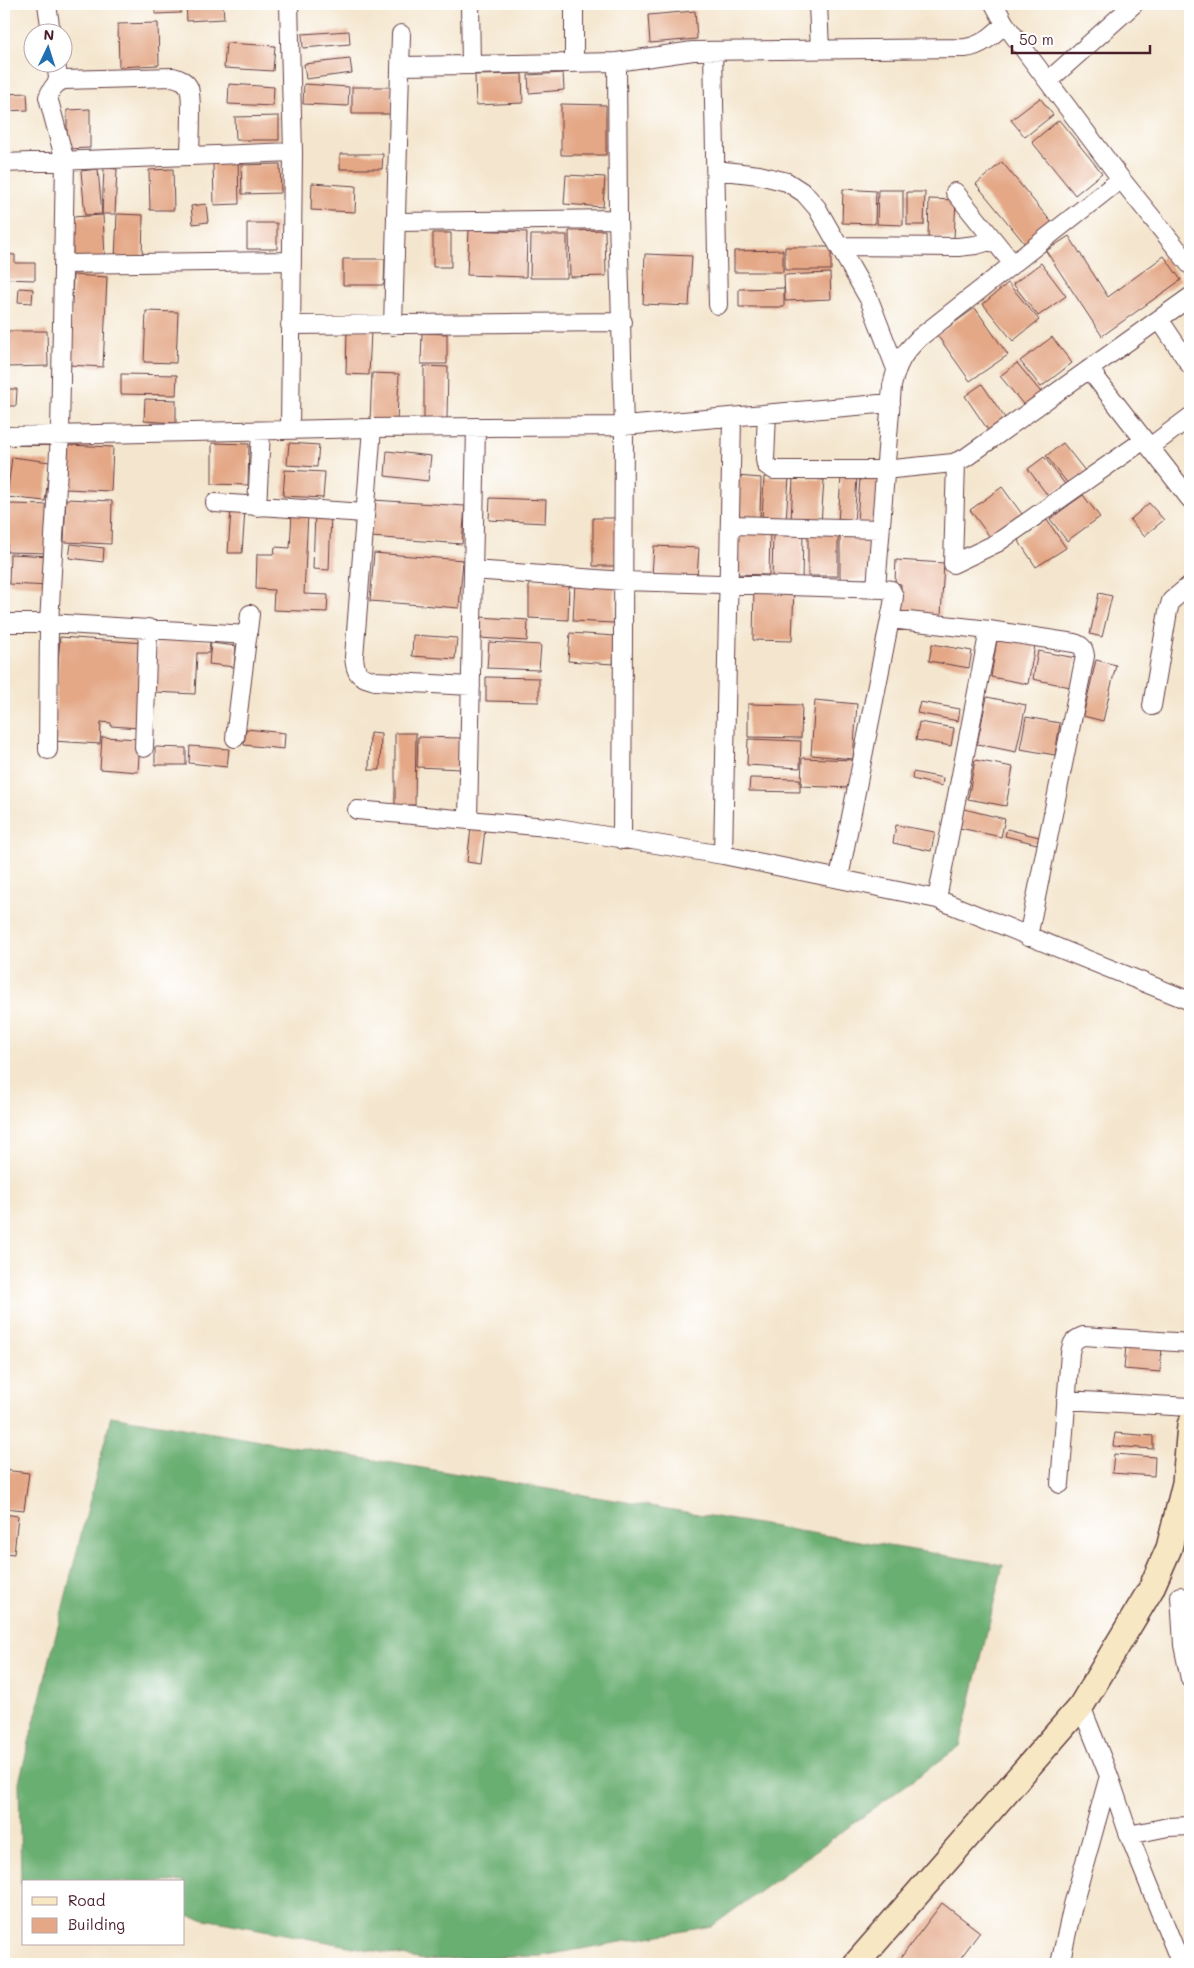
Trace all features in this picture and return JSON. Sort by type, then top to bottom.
[{"type":"main road","points":[[856,1964],[1081,1706],[1151,1589],[1169,1548],[1185,1483],[1190,1425]]},
{"type":"street","points":[[47,4],[50,22]]},
{"type":"street","points":[[289,4],[293,152],[290,260],[290,430]]},
{"type":"street","points":[[470,4],[471,65]]},
{"type":"street","points":[[574,4],[574,63]]},
{"type":"street","points":[[818,4],[820,50]]},
{"type":"street","points":[[994,4],[1006,24],[1121,179],[1190,265]]},
{"type":"street","points":[[1048,81],[1134,4]]},
{"type":"street","points":[[400,66],[617,62],[674,53],[714,51],[974,47],[1006,24]]},
{"type":"street","points":[[393,326],[401,34]]},
{"type":"street","points":[[714,51],[718,305]]},
{"type":"street","points":[[617,62],[618,220],[623,322],[624,426],[622,840]]},
{"type":"street","points":[[57,72],[57,83]]},
{"type":"street","points":[[48,750],[49,623],[60,434],[65,264],[65,161],[48,97],[51,89],[57,83],[64,80],[173,77],[183,80],[189,88],[190,156]]},
{"type":"street","points":[[4,163],[293,152]]},
{"type":"street","points":[[716,170],[759,175],[787,182],[804,192],[817,208],[870,299],[896,369]]},
{"type":"street","points":[[876,588],[884,470],[891,403],[896,369],[904,354],[919,338],[1121,179]]},
{"type":"street","points":[[956,192],[1013,264]]},
{"type":"street","points":[[396,222],[618,220]]},
{"type":"street","points":[[839,246],[958,247],[994,240]]},
{"type":"street","points":[[65,264],[290,260]]},
{"type":"street","points":[[766,414],[766,465],[774,470],[884,470],[956,462],[965,458],[1190,297]]},
{"type":"street","points":[[1159,319],[1190,365]]},
{"type":"street","points":[[290,325],[393,326],[623,322]]},
{"type":"street","points":[[1089,369],[1190,499]]},
{"type":"street","points":[[4,436],[372,428],[624,426],[891,403]]},
{"type":"street","points":[[956,462],[953,564],[996,543],[1190,417]]},
{"type":"street","points":[[722,855],[732,418]]},
{"type":"street","points":[[468,820],[476,427]]},
{"type":"street","points":[[372,428],[354,658],[356,671],[362,677],[375,680],[471,686]]},
{"type":"street","points":[[257,507],[261,431]]},
{"type":"street","points":[[215,503],[365,513]]},
{"type":"street","points":[[730,525],[880,529]]},
{"type":"street","points":[[473,570],[624,581],[891,590],[894,596],[890,619],[839,878]]},
{"type":"street","points":[[1152,706],[1168,611],[1172,601],[1190,585]]},
{"type":"street","points":[[235,738],[250,614]]},
{"type":"street","points":[[890,619],[989,630],[1074,643],[1084,649],[1085,656],[1028,937]]},
{"type":"street","points":[[4,623],[49,623],[248,635]]},
{"type":"street","points":[[144,748],[148,628]]},
{"type":"street","points":[[937,899],[989,630]]},
{"type":"street","points":[[357,810],[558,828],[722,855],[937,899],[1190,1001]]},
{"type":"street","points":[[1060,1484],[1070,1353],[1075,1339],[1083,1336],[1190,1343]]},
{"type":"street","points":[[1066,1400],[1190,1407]]},
{"type":"street","points":[[1151,1589],[1185,1598],[1182,1637],[1190,1679]]},
{"type":"street","points":[[1081,1706],[1109,1776],[1129,1835],[1181,1964]]},
{"type":"street","points":[[1060,1964],[1073,1905],[1109,1776]]},
{"type":"street","points":[[1129,1835],[1168,1826],[1190,1826]]},
{"type":"green space","points":[[111,1416],[1003,1565],[960,1746],[712,1926],[541,1956],[423,1960],[185,1915],[185,1880],[22,1880],[22,1884],[19,1782]]},
{"type":"building","points":[[155,4],[181,4],[181,13],[155,14]]},
{"type":"building","points":[[186,4],[223,4],[224,19],[187,21]]},
{"type":"building","points":[[695,11],[697,39],[650,43],[648,15]]},
{"type":"building","points":[[158,23],[159,65],[119,67],[118,24]]},
{"type":"building","points":[[349,31],[350,44],[303,48],[302,34]]},
{"type":"building","points":[[226,43],[275,46],[273,71],[224,68]]},
{"type":"building","points":[[350,59],[352,73],[306,79],[304,64]]},
{"type":"building","points":[[563,73],[564,90],[529,93],[528,75]]},
{"type":"building","points":[[522,74],[523,103],[476,105],[475,75]]},
{"type":"building","points":[[229,84],[274,87],[273,106],[228,104]]},
{"type":"building","points":[[304,84],[349,87],[348,106],[303,104]]},
{"type":"building","points":[[352,87],[392,87],[392,114],[352,114]]},
{"type":"building","points":[[27,93],[28,110],[4,111],[4,94]]},
{"type":"building","points":[[1040,98],[1053,115],[1025,137],[1011,120]]},
{"type":"building","points":[[561,104],[606,105],[606,155],[561,155]]},
{"type":"building","points":[[90,109],[90,148],[67,149],[67,110]]},
{"type":"building","points":[[279,116],[279,140],[236,140],[235,117]]},
{"type":"building","points":[[1059,120],[1102,173],[1075,195],[1032,142]]},
{"type":"building","points":[[340,154],[383,154],[382,169],[340,169]]},
{"type":"building","points":[[238,159],[239,204],[214,205],[213,160]]},
{"type":"building","points":[[1002,162],[1052,223],[1025,244],[976,184]]},
{"type":"building","points":[[280,164],[281,193],[242,194],[241,165]]},
{"type":"building","points":[[104,168],[117,169],[115,214],[102,214]]},
{"type":"building","points":[[98,169],[102,214],[85,215],[81,171]]},
{"type":"building","points":[[173,169],[174,210],[150,210],[149,170]]},
{"type":"building","points":[[566,175],[605,177],[603,207],[564,204]]},
{"type":"building","points":[[312,183],[356,186],[355,212],[311,210]]},
{"type":"building","points":[[843,189],[876,191],[875,224],[842,223]]},
{"type":"building","points":[[878,190],[903,190],[903,225],[877,224]]},
{"type":"building","points":[[907,192],[925,192],[924,225],[907,225]]},
{"type":"building","points":[[929,199],[956,200],[954,238],[928,238]]},
{"type":"building","points":[[206,204],[208,222],[193,224],[191,206]]},
{"type":"building","points":[[117,214],[143,215],[142,261],[115,260]]},
{"type":"building","points":[[103,215],[105,258],[73,258],[72,217]]},
{"type":"building","points":[[247,223],[277,223],[277,249],[247,249]]},
{"type":"building","points":[[469,230],[527,232],[526,277],[467,275]]},
{"type":"building","points":[[605,230],[606,276],[570,277],[569,231]]},
{"type":"building","points":[[433,233],[451,233],[451,267],[433,267]]},
{"type":"building","points":[[531,235],[567,235],[567,278],[530,278]]},
{"type":"building","points":[[1069,236],[1108,297],[1164,256],[1181,280],[1102,336],[1046,251]]},
{"type":"building","points":[[785,247],[831,247],[831,270],[785,270]]},
{"type":"building","points":[[783,250],[783,272],[734,272],[734,251]]},
{"type":"building","points":[[4,254],[15,255],[15,263],[35,263],[35,280],[4,279]]},
{"type":"building","points":[[645,254],[692,256],[689,306],[643,304]]},
{"type":"building","points":[[343,259],[385,259],[384,285],[343,285]]},
{"type":"building","points":[[1041,263],[1066,296],[1038,316],[1013,284]]},
{"type":"building","points":[[830,273],[831,299],[785,301],[784,275]]},
{"type":"building","points":[[73,275],[107,277],[103,367],[69,365]]},
{"type":"building","points":[[1008,283],[1039,320],[1013,341],[983,304]]},
{"type":"building","points":[[19,288],[33,289],[32,303],[18,302]]},
{"type":"building","points":[[784,288],[784,307],[739,307],[739,289]]},
{"type":"building","points":[[975,308],[1008,355],[970,381],[937,335]]},
{"type":"building","points":[[146,311],[178,312],[176,363],[144,362]]},
{"type":"building","points":[[347,329],[371,330],[369,375],[346,374]]},
{"type":"building","points":[[4,331],[47,331],[48,366],[7,367],[7,360],[4,360]]},
{"type":"building","points":[[422,333],[447,334],[447,364],[421,364]]},
{"type":"building","points":[[1052,337],[1072,363],[1041,387],[1020,361]]},
{"type":"building","points":[[1017,363],[1044,396],[1027,409],[1000,376]]},
{"type":"building","points":[[424,366],[448,367],[447,419],[424,419]]},
{"type":"building","points":[[372,373],[399,374],[397,422],[370,421]]},
{"type":"building","points":[[121,374],[177,375],[176,395],[121,394]]},
{"type":"building","points":[[982,384],[1005,418],[988,430],[965,396]]},
{"type":"building","points":[[4,389],[17,389],[16,406],[4,406]]},
{"type":"building","points":[[145,399],[176,400],[176,423],[144,421]]},
{"type":"building","points":[[212,443],[249,444],[248,485],[212,484]]},
{"type":"building","points":[[289,443],[319,445],[317,467],[287,465]]},
{"type":"building","points":[[1063,443],[1086,472],[1069,485],[1046,456]]},
{"type":"building","points":[[68,445],[113,447],[111,491],[66,489]]},
{"type":"building","points":[[4,450],[7,450],[6,475],[4,475]]},
{"type":"building","points":[[387,451],[431,456],[428,481],[385,476]]},
{"type":"building","points":[[12,457],[50,462],[45,501],[7,497]]},
{"type":"building","points":[[1044,457],[1065,484],[1048,496],[1028,469]]},
{"type":"building","points":[[285,470],[325,472],[323,498],[283,496]]},
{"type":"building","points":[[737,476],[761,478],[760,519],[735,518]]},
{"type":"building","points":[[841,476],[857,477],[854,524],[838,523]]},
{"type":"building","points":[[764,477],[789,478],[786,520],[762,519]]},
{"type":"building","points":[[860,477],[878,478],[875,524],[857,523]]},
{"type":"building","points":[[793,478],[824,480],[821,524],[791,522]]},
{"type":"building","points":[[1002,487],[1022,514],[990,537],[970,510]]},
{"type":"building","points":[[1083,495],[1100,517],[1067,541],[1050,519]]},
{"type":"building","points":[[490,498],[546,500],[545,523],[489,520]]},
{"type":"building","points":[[66,499],[112,501],[111,544],[64,542]]},
{"type":"building","points":[[373,500],[465,506],[462,544],[371,537]]},
{"type":"building","points":[[1149,503],[1164,520],[1144,536],[1130,520]]},
{"type":"building","points":[[9,504],[51,505],[49,553],[7,552]]},
{"type":"building","points":[[231,509],[245,510],[242,553],[228,553]]},
{"type":"building","points":[[292,513],[308,513],[304,594],[328,595],[327,612],[273,610],[274,590],[256,589],[257,554],[274,554],[275,547],[290,548]]},
{"type":"building","points":[[315,513],[331,514],[329,570],[313,569]]},
{"type":"building","points":[[593,518],[616,518],[616,566],[593,566]]},
{"type":"building","points":[[1047,520],[1066,548],[1036,567],[1018,540]]},
{"type":"building","points":[[736,531],[770,531],[769,575],[735,574]]},
{"type":"building","points":[[773,532],[803,533],[802,581],[772,580]]},
{"type":"building","points":[[808,533],[838,533],[838,576],[808,576]]},
{"type":"building","points":[[872,534],[870,579],[840,580],[840,535]]},
{"type":"building","points":[[71,544],[104,548],[103,562],[69,558]]},
{"type":"building","points":[[654,546],[699,548],[697,578],[652,575]]},
{"type":"building","points":[[374,553],[463,560],[459,608],[370,601]]},
{"type":"building","points":[[10,554],[51,556],[49,586],[9,584]]},
{"type":"building","points":[[896,560],[944,563],[941,616],[900,614],[901,584],[895,583]]},
{"type":"building","points":[[529,582],[569,583],[568,620],[529,618]]},
{"type":"building","points":[[575,582],[615,584],[614,623],[573,621]]},
{"type":"building","points":[[754,587],[794,588],[792,641],[753,640]]},
{"type":"building","points":[[1099,593],[1112,596],[1102,637],[1090,634]]},
{"type":"building","points":[[4,599],[7,599],[5,622],[4,622]]},
{"type":"building","points":[[480,617],[528,620],[527,641],[479,638]]},
{"type":"building","points":[[570,633],[615,636],[613,664],[568,661]]},
{"type":"building","points":[[413,635],[457,638],[455,659],[412,656]]},
{"type":"building","points":[[60,637],[144,643],[139,728],[111,726],[111,723],[101,722],[100,744],[53,741]]},
{"type":"building","points":[[157,638],[210,641],[209,653],[197,653],[195,694],[154,692]]},
{"type":"building","points":[[997,639],[1035,645],[1028,684],[991,677]]},
{"type":"building","points":[[489,642],[541,645],[539,670],[487,668]]},
{"type":"building","points":[[211,643],[236,646],[234,667],[209,664]]},
{"type":"building","points":[[932,644],[972,651],[969,668],[929,661]]},
{"type":"building","points":[[1038,651],[1076,658],[1070,687],[1033,679]]},
{"type":"building","points":[[1096,660],[1116,665],[1103,721],[1083,716]]},
{"type":"building","points":[[486,677],[539,678],[539,702],[486,701]]},
{"type":"building","points":[[987,697],[1026,705],[1016,752],[977,744]]},
{"type":"building","points":[[815,700],[857,704],[853,759],[811,755]]},
{"type":"building","points":[[920,702],[960,709],[958,721],[917,713]]},
{"type":"building","points":[[748,704],[802,705],[801,738],[748,737]]},
{"type":"building","points":[[1026,717],[1060,723],[1055,755],[1020,749]]},
{"type":"building","points":[[919,722],[954,728],[951,746],[916,740]]},
{"type":"building","points":[[246,729],[285,733],[284,749],[244,745]]},
{"type":"building","points":[[370,733],[381,734],[380,770],[369,770]]},
{"type":"building","points":[[395,733],[416,733],[415,805],[395,805]]},
{"type":"building","points":[[102,737],[140,739],[138,772],[100,769]]},
{"type":"building","points":[[418,737],[461,738],[460,769],[417,767]]},
{"type":"building","points":[[748,739],[801,741],[800,768],[747,765]]},
{"type":"building","points":[[190,746],[229,749],[227,767],[189,763]]},
{"type":"building","points":[[155,747],[186,748],[186,765],[155,765]]},
{"type":"building","points":[[802,758],[853,760],[852,788],[801,786]]},
{"type":"building","points":[[975,760],[1013,767],[1006,806],[968,799]]},
{"type":"building","points":[[913,772],[943,778],[942,786],[912,779]]},
{"type":"building","points":[[750,778],[800,779],[800,792],[749,791]]},
{"type":"building","points":[[964,809],[1005,819],[1001,837],[960,828]]},
{"type":"building","points":[[896,825],[935,832],[931,851],[893,843]]},
{"type":"building","points":[[471,828],[485,829],[481,864],[467,862]]},
{"type":"building","points":[[1007,829],[1039,837],[1037,844],[1005,836]]},
{"type":"building","points":[[1126,1345],[1162,1347],[1160,1372],[1124,1369]]},
{"type":"building","points":[[1115,1433],[1153,1436],[1153,1449],[1113,1446]]},
{"type":"building","points":[[1114,1454],[1155,1457],[1154,1476],[1112,1473]]},
{"type":"building","points":[[4,1470],[29,1473],[24,1510],[4,1508]]},
{"type":"building","points":[[4,1514],[18,1516],[14,1554],[4,1553]]},
{"type":"building","points":[[942,1903],[980,1932],[956,1964],[896,1964]]}]
